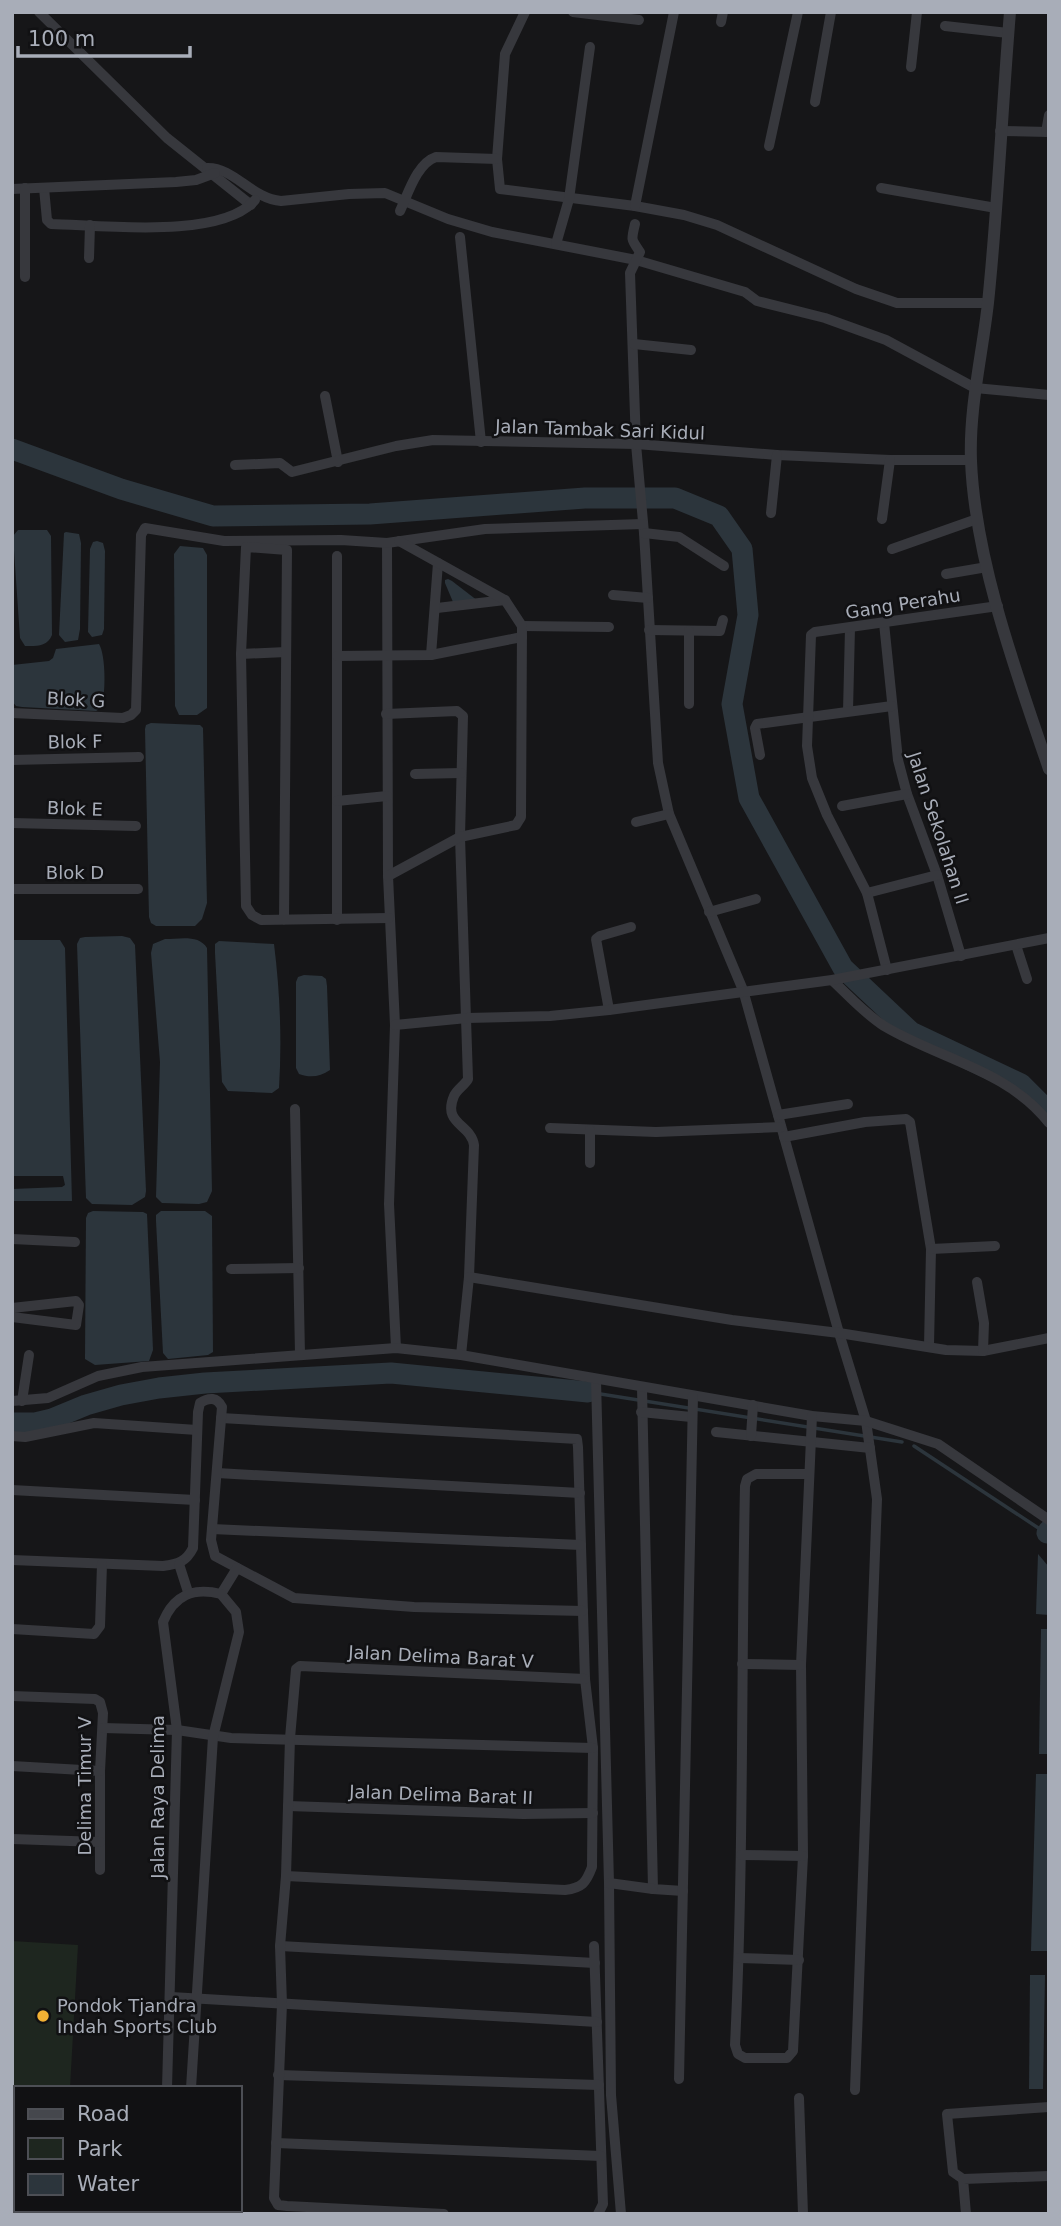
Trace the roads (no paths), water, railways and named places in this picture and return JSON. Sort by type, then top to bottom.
[{"type":"street","points":[[39,12],[187,155],[259,195],[279,201],[375,192],[405,200],[458,223],[636,260],[745,292],[757,300],[886,340],[975,388],[1049,395]]},
{"type":"street","points":[[525,12],[505,54],[497,159],[500,189],[684,215],[717,225],[856,289],[886,300],[916,304],[988,303]]},
{"type":"street","points":[[573,12],[639,20]]},
{"type":"street","points":[[635,206],[674,12]]},
{"type":"street","points":[[768,146],[798,12]]},
{"type":"street","points":[[815,102],[831,12]]},
{"type":"street","points":[[911,67],[917,12]]},
{"type":"street","points":[[1010,12],[1010,131],[996,208],[988,303],[975,388],[971,460],[977,519],[987,567],[1049,769]]},
{"type":"street","points":[[945,26],[1008,33]]},
{"type":"street","points":[[556,244],[569,199],[590,47]]},
{"type":"street","points":[[1010,131],[1047,132],[1049,115]]},
{"type":"street","points":[[400,211],[431,158],[497,159]]},
{"type":"street","points":[[12,188],[176,182],[213,170]]},
{"type":"street","points":[[213,170],[251,205]]},
{"type":"street","points":[[25,188],[25,277]]},
{"type":"street","points":[[44,188],[47,220],[50,223],[138,228],[202,223],[234,215],[251,205],[259,195]]},
{"type":"street","points":[[881,188],[996,208]]},
{"type":"street","points":[[313,198],[316,209]]},
{"type":"street","points":[[635,224],[631,239],[640,252],[630,273],[636,443],[658,763],[669,814],[743,990],[866,1426],[877,1499],[855,2090]]},
{"type":"street","points":[[89,258],[90,225]]},
{"type":"street","points":[[460,237],[481,442]]},
{"type":"street","points":[[634,344],[691,350]]},
{"type":"street","points":[[325,396],[338,461]]},
{"type":"street","name":"Jalan Tambak Sari Kidul","points":[[235,465],[280,463],[292,472],[416,442],[636,443],[777,455],[971,460]]},
{"type":"street","points":[[771,513],[777,455]]},
{"type":"street","points":[[882,519],[890,460]]},
{"type":"street","points":[[892,549],[977,519]]},
{"type":"street","points":[[396,1348],[389,1204],[396,1025],[387,876],[387,543],[485,529],[643,524],[679,537],[724,566]]},
{"type":"street","name":"Blok G","points":[[12,713],[122,718],[136,710],[141,535],[144,528],[224,541],[341,540],[387,543]]},
{"type":"street","points":[[387,876],[460,837],[520,822],[522,631],[505,600],[399,541]]},
{"type":"street","points":[[284,919],[287,550],[246,547],[241,654],[246,905],[252,915],[261,920],[389,918]]},
{"type":"street","points":[[337,556],[337,920]]},
{"type":"street","points":[[431,654],[439,563]]},
{"type":"street","points":[[946,574],[987,567]]},
{"type":"street","points":[[613,595],[648,598]]},
{"type":"street","points":[[437,608],[505,600]]},
{"type":"street","name":"Gang Perahu","points":[[807,719],[813,633],[998,606]]},
{"type":"street","points":[[649,630],[720,631],[723,620]]},
{"type":"street","name":"Jalan Sekolahan II","points":[[884,623],[896,751],[907,794],[937,875],[961,956]]},
{"type":"street","points":[[337,656],[431,654],[522,631],[609,627]]},
{"type":"street","points":[[848,710],[850,628]]},
{"type":"street","points":[[689,631],[690,704]]},
{"type":"street","points":[[241,654],[286,652]]},
{"type":"street","points":[[760,755],[755,728],[757,724],[892,706]]},
{"type":"street","points":[[386,715],[457,711],[463,716],[460,837],[468,1079],[454,1097],[451,1110],[459,1126],[470,1134],[474,1145],[469,1277],[461,1355]]},
{"type":"street","points":[[807,719],[807,746],[812,778],[827,815],[867,893],[885,970]]},
{"type":"street","name":"Blok F","points":[[12,760],[139,757]]},
{"type":"street","points":[[415,774],[461,773]]},
{"type":"street","points":[[842,806],[907,794]]},
{"type":"street","points":[[337,801],[387,796]]},
{"type":"street","points":[[636,822],[669,814]]},
{"type":"street","name":"Blok E","points":[[12,823],[136,826]]},
{"type":"street","points":[[867,893],[937,875]]},
{"type":"street","name":"Blok D","points":[[12,889],[138,889]]},
{"type":"street","points":[[709,912],[756,899]]},
{"type":"street","points":[[609,1010],[596,939],[631,927]]},
{"type":"street","points":[[396,1025],[609,1010],[836,979],[1049,938]]},
{"type":"street","points":[[1016,945],[1027,979]]},
{"type":"street","points":[[836,979],[881,1024],[1004,1083],[1023,1096],[1049,1123]]},
{"type":"street","points":[[778,1115],[848,1104]]},
{"type":"street","points":[[295,1109],[300,1354]]},
{"type":"street","points":[[550,1128],[656,1132],[782,1132],[908,1120],[931,1249],[929,1346]]},
{"type":"street","points":[[590,1130],[590,1163]]},
{"type":"street","points":[[12,1239],[75,1242]]},
{"type":"street","points":[[931,1249],[995,1245]]},
{"type":"street","points":[[231,1269],[299,1268]]},
{"type":"street","points":[[469,1277],[732,1321],[839,1333],[946,1350],[983,1351],[1049,1338]]},
{"type":"street","points":[[976,1282],[984,1323],[983,1351]]},
{"type":"street","points":[[12,1308],[76,1301],[79,1306],[78,1323],[74,1325],[12,1317]]},
{"type":"street","points":[[29,1355],[17,1401],[48,1398],[97,1376],[131,1369],[396,1348],[461,1355],[642,1400],[811,1430],[870,1446]]},
{"type":"street","points":[[596,1388],[609,1883],[611,2095],[621,2214]]},
{"type":"street","points":[[12,1560],[163,1566],[179,1564],[188,1557],[193,1548],[199,1407],[206,1399],[219,1401],[222,1406],[212,1530],[212,1550],[215,1556],[294,1598],[414,1607],[583,1611]]},
{"type":"street","points":[[642,1400],[692,1408]]},
{"type":"street","points":[[642,1400],[653,1889]]},
{"type":"street","points":[[679,2079],[692,1408]]},
{"type":"street","points":[[221,1418],[577,1439],[584,1679],[593,1748],[592,1867],[588,1878],[579,1888],[565,1890],[286,1876]]},
{"type":"street","points":[[716,1432],[752,1421],[811,1430],[866,1426],[938,1444],[1049,1520]]},
{"type":"street","points":[[12,1436],[25,1437],[94,1423],[197,1430]]},
{"type":"street","points":[[809,1474],[756,1474],[747,1479],[739,1958],[735,2045],[738,2054],[745,2058],[786,2058],[792,2054],[803,1856],[801,1665],[811,1430]]},
{"type":"street","points":[[217,1473],[580,1493]]},
{"type":"street","points":[[12,1490],[195,1500]]},
{"type":"street","points":[[212,1530],[581,1545]]},
{"type":"street","points":[[12,1629],[94,1634],[98,1631],[102,1564]]},
{"type":"street","points":[[179,1564],[188,1592],[221,1594],[236,1612],[239,1632],[212,1737],[191,2086]]},
{"type":"street","points":[[221,1594],[237,1568]]},
{"type":"street","name":"Jalan Raya Delima","points":[[167,2086],[177,1730],[163,1622],[168,1609],[188,1592]]},
{"type":"street","points":[[742,1664],[801,1665]]},
{"type":"street","name":"Jalan Delima Barat V","points":[[289,1738],[297,1668],[584,1679]]},
{"type":"street","name":"Delima Timur V","points":[[12,1696],[95,1699],[100,1702],[103,1713],[100,1870]]},
{"type":"street","points":[[103,1728],[177,1730],[212,1737],[593,1748]]},
{"type":"street","points":[[289,1738],[286,1876],[280,1946],[282,2004],[273,2192],[278,2205],[444,2214]]},
{"type":"street","points":[[12,1766],[100,1771]]},
{"type":"street","name":"Jalan Delima Barat II","points":[[288,1806],[523,1814],[593,1813]]},
{"type":"street","points":[[12,1839],[100,1842]]},
{"type":"street","points":[[741,1855],[803,1856]]},
{"type":"street","points":[[609,1883],[683,1891]]},
{"type":"street","points":[[280,1946],[595,1963]]},
{"type":"street","points":[[594,1946],[603,2204],[598,2214]]},
{"type":"street","points":[[739,1958],[799,1960]]},
{"type":"street","points":[[171,1997],[597,2022]]},
{"type":"street","points":[[278,2075],[599,2085]]},
{"type":"street","points":[[800,2098],[803,2214]]},
{"type":"street","points":[[1049,2107],[947,2114],[953,2172],[963,2179],[1049,2176]]},
{"type":"street","points":[[276,2143],[601,2156]]},
{"type":"street","points":[[963,2179],[966,2214]]},
{"type":"water","points":[[18,530],[47,530],[51,536],[52,635],[47,642],[37,646],[25,646],[20,638],[13,536]]},
{"type":"water","points":[[66,532],[79,534],[81,543],[80,629],[78,640],[65,642],[59,635]]},
{"type":"water","points":[[93,542],[103,543],[105,551],[104,629],[102,635],[92,637],[88,632],[90,549]]},
{"type":"water","points":[[180,546],[203,548],[207,555],[207,708],[197,715],[179,715],[175,706],[174,554]]},
{"type":"water","points":[[448,579],[478,601],[453,602],[445,583]]},
{"type":"water","points":[[99,644],[104,676],[101,708],[96,711],[22,707],[16,706],[12,701],[12,665],[49,661],[56,649]]},
{"type":"water","points":[[146,725],[200,725],[203,728],[207,903],[202,919],[195,926],[156,926],[151,923],[149,917],[145,729]]},
{"type":"water","points":[[85,937],[130,938],[135,945],[146,1191],[145,1197],[132,1205],[92,1204],[86,1198],[77,944],[80,938]]},
{"type":"water","points":[[165,939],[194,939],[207,948],[212,1191],[207,1202],[199,1204],[162,1203],[156,1197],[160,1062],[151,953],[153,944]]},
{"type":"water","points":[[12,940],[60,940],[65,948],[72,1201],[12,1201],[12,1189],[65,1185],[63,1176],[12,1176]]},
{"type":"water","points":[[219,941],[274,944],[280,1052],[279,1088],[272,1093],[228,1091],[222,1082],[215,953],[215,944]]},
{"type":"water","points":[[322,976],[326,979],[327,986],[330,1070],[315,1076],[299,1074],[296,1068],[296,982],[298,977]]},
{"type":"water","points":[[161,1211],[205,1211],[212,1216],[213,1352],[208,1355],[168,1359],[163,1353],[156,1221],[156,1215]]},
{"type":"water","points":[[88,1213],[147,1214],[153,1350],[149,1361],[95,1365],[85,1359],[86,1218]]},
{"type":"water","points":[[1038,1554],[1049,1567],[1049,1615],[1036,1614]]},
{"type":"water","points":[[1041,1629],[1049,1629],[1049,1754],[1039,1754]]},
{"type":"water","points":[[1036,1774],[1049,1774],[1047,1951],[1031,1951]]},
{"type":"water","points":[[1030,1975],[1045,1975],[1043,2089],[1029,2089]]},
{"type":"waterway","points":[[12,449],[121,489],[213,516],[370,514],[585,498],[675,498],[719,516],[742,549],[748,615],[732,704],[749,798],[843,968],[911,1032],[1021,1084],[1049,1112]]},
{"type":"waterway","points":[[12,1423],[35,1423],[52,1419],[121,1395],[205,1383],[391,1373],[588,1392]]},
{"type":"waterway","points":[[588,1392],[902,1442]]},
{"type":"waterway","points":[[914,1446],[1049,1535]]},
{"type":"place","name":"Pondok Tjandra Indah Sports Club","points":[[43,2016]]}]
